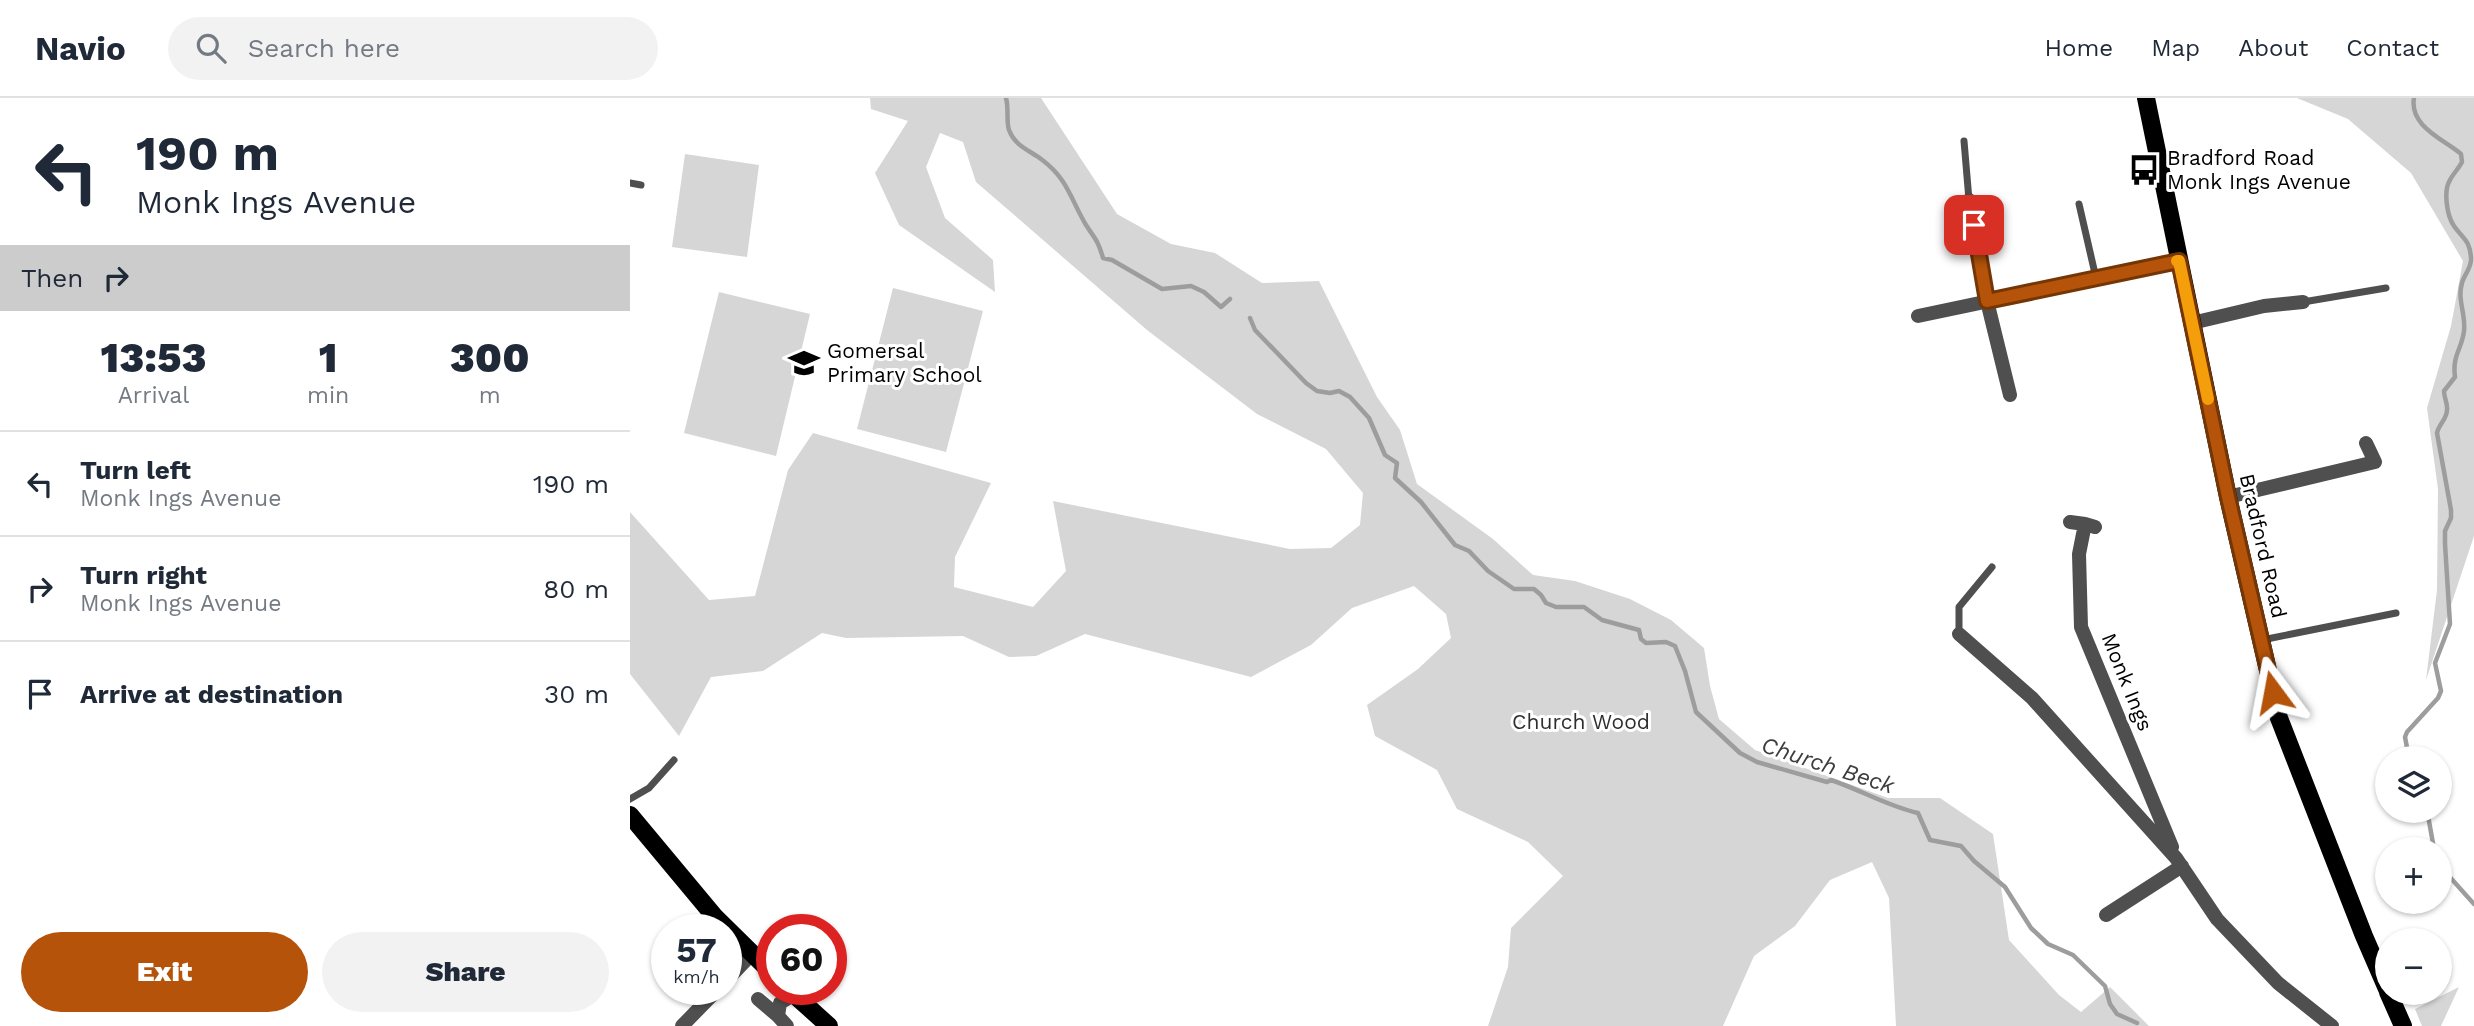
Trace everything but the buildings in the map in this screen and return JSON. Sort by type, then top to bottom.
[{"type":"main road","name":"Bradford Road","points":[[2146,98],[2228,497],[2279,718],[2375,961]]},
{"type":"main road","points":[[630,815],[715,917],[756,960]]},
{"type":"main road","points":[[806,1005],[829,1026]]},
{"type":"main road","name":"Bradford Road","points":[[2394,1005],[2403,1026]]},
{"type":"street","points":[[1969,200],[1987,301],[2010,395]]},
{"type":"street","points":[[1918,316],[2179,261]]},
{"type":"street","points":[[2192,323],[2264,306],[2303,302]]},
{"type":"street","points":[[2228,497],[2375,462],[2366,443]]},
{"type":"street","name":"Monk Ings","points":[[2083,524],[2079,554],[2081,627],[2179,862]]},
{"type":"street","name":"Monk Ings","points":[[1959,634],[2032,698],[2179,862],[2217,919],[2278,983],[2332,1026]]},
{"type":"street","points":[[2106,915],[2179,862]]},
{"type":"street","points":[[742,964],[751,955]]},
{"type":"street","points":[[682,1026],[702,1005]]},
{"type":"street","points":[[765,1005],[782,1021]]},
{"type":"lane","points":[[1964,141],[1969,200]]},
{"type":"lane","points":[[630,183],[641,185]]},
{"type":"lane","points":[[2079,204],[2096,278]]},
{"type":"lane","points":[[2303,302],[2386,288]]},
{"type":"lane","points":[[1959,634],[1959,607],[1992,567]]},
{"type":"lane","points":[[2261,640],[2396,613]]},
{"type":"lane","points":[[630,799],[649,788],[674,760]]},
{"type":"green space","name":"Church Wood","points":[[870,98],[1041,98],[1117,214],[1171,244],[1215,253],[1262,283],[1319,281],[1377,397],[1400,430],[1417,484],[1493,539],[1533,575],[1575,581],[1630,599],[1671,620],[1704,648],[1719,719],[1755,750],[1888,798],[1940,798],[1993,834],[2009,940],[2059,995],[2081,1012],[2110,987],[2149,1026],[1896,1026],[1889,898],[1872,862],[1830,880],[1795,926],[1754,956],[1723,1026],[1488,1026],[1508,967],[1511,928],[1563,876],[1528,842],[1457,809],[1437,770],[1375,736],[1367,705],[1418,669],[1451,638],[1446,614],[1414,586],[1352,608],[1311,645],[1251,677],[1085,634],[1036,656],[1009,657],[963,636],[846,638],[822,633],[763,671],[711,677],[679,736],[630,674],[630,512],[709,600],[755,596],[788,470],[813,433],[991,483],[955,557],[954,587],[1033,607],[1066,571],[1053,501],[1290,549],[1331,548],[1360,525],[1363,493],[1326,449],[1257,414],[1147,330],[976,182],[963,142],[940,133],[926,167],[945,218],[993,260],[995,292],[899,225],[875,173],[908,121],[871,109]]},
{"type":"green space","points":[[2297,98],[2474,98],[2474,536],[2426,680],[2437,590],[2438,489],[2427,408],[2451,326],[2463,261],[2411,173],[2348,119]]},
{"type":"green space","points":[[685,154],[759,165],[747,257],[672,247]]},
{"type":"green space","points":[[893,288],[983,311],[946,452],[857,429]]},
{"type":"green space","points":[[719,292],[810,314],[776,456],[684,433]]},
{"type":"green space","points":[[2459,987],[2452,1002],[2452,990]]},
{"type":"green space","points":[[2423,1005],[2451,1005],[2441,1026],[2422,1026],[2415,1009]]},
{"type":"waterway","name":"Church Beck","points":[[1006,98],[1008,126],[1012,135],[1019,144],[1050,166],[1063,182],[1098,243],[1103,258],[1112,260],[1162,289],[1191,286],[1204,292],[1221,307],[1230,299]]},
{"type":"waterway","points":[[2407,746],[2407,732],[2438,698],[2441,691],[2435,663],[2450,624],[2445,531],[2451,518],[2451,510],[2437,433],[2447,413],[2444,391],[2455,377],[2455,363],[2463,337],[2461,289],[2471,261],[2469,247],[2452,222],[2447,203],[2448,185],[2462,162],[2461,154],[2422,124],[2414,108],[2414,98]]},
{"type":"waterway","name":"Church Beck","points":[[1250,318],[1255,330],[1306,383],[1317,391],[1339,391],[1350,397],[1369,418],[1385,455],[1397,463],[1395,478],[1421,502],[1455,545],[1469,551],[1488,571],[1514,589],[1534,589],[1546,603],[1556,607],[1584,607],[1602,620],[1639,630],[1641,639],[1646,643],[1666,642],[1675,646],[1696,712],[1740,753],[1757,762],[1827,782],[1831,780],[1918,813],[1930,840],[1961,846],[1974,861],[2005,887],[2031,928],[2048,944],[2073,955],[2105,986],[2110,1004],[2117,1014],[2137,1023]]},
{"type":"waterway","points":[[2429,823],[2432,837]]},
{"type":"waterway","points":[[2452,879],[2474,904]]},
{"type":"slow traffic","points":[[2177,261],[2208,399]]},
{"type":"place","name":"Bradford Road Monk Ings Avenue","points":[[2144,170]]},
{"type":"place","name":"Gomersal Primary School","points":[[804,363]]},
{"type":"route","points":[[1974,225],[1987,301],[2179,261],[2228,497],[2273,692]]}]
